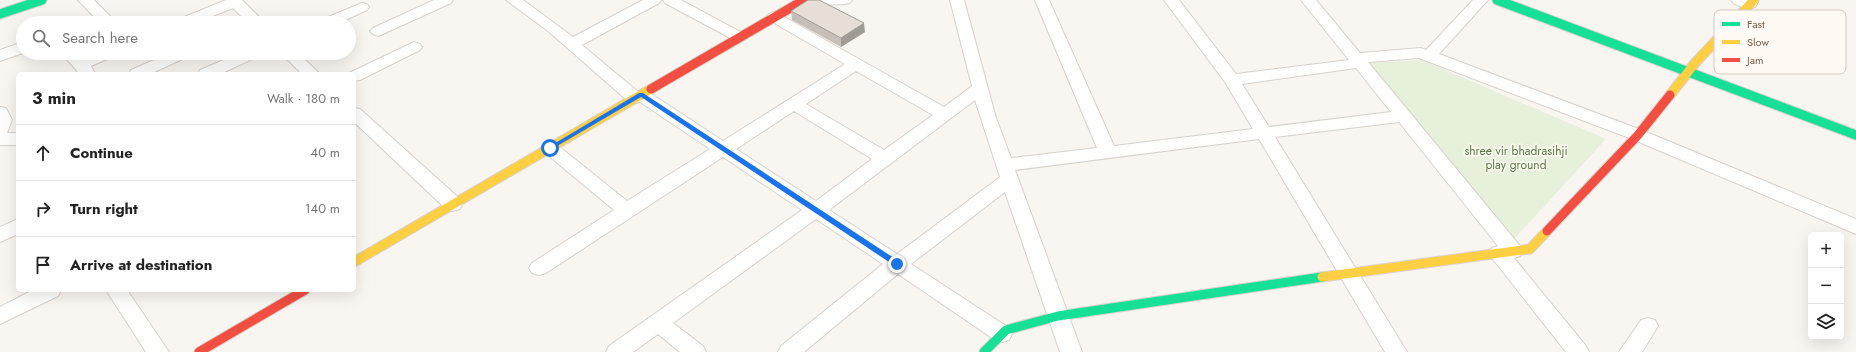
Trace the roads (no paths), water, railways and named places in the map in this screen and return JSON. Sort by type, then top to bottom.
[{"type":"street","points":[[0,14],[42,0]]},
{"type":"street","points":[[85,0],[102,16]]},
{"type":"street","points":[[378,31],[446,0]]},
{"type":"street","points":[[513,0],[553,28],[638,96],[724,149],[1002,334]]},
{"type":"street","points":[[572,44],[654,0]]},
{"type":"street","points":[[670,0],[739,37]]},
{"type":"street","points":[[356,261],[802,1],[845,0]]},
{"type":"street","points":[[957,0],[988,118],[1071,352]]},
{"type":"street","points":[[1042,0],[1108,152]]},
{"type":"street","points":[[1171,0],[1232,80],[1350,273],[1396,352]]},
{"type":"street","points":[[1308,0],[1404,116],[1506,252],[1578,352]]},
{"type":"street","points":[[1429,56],[1481,0]]},
{"type":"street","points":[[1497,0],[1856,135]]},
{"type":"street","points":[[198,16],[233,1],[247,16]]},
{"type":"street","points":[[1739,10],[1747,1]]},
{"type":"street","points":[[342,16],[362,7]]},
{"type":"street","points":[[774,17],[944,114]]},
{"type":"street","points":[[984,352],[1006,330],[1058,316],[1350,273],[1530,249],[1638,135],[1714,40]]},
{"type":"street","points":[[356,75],[414,47]]},
{"type":"street","points":[[0,56],[16,50]]},
{"type":"street","points":[[1232,80],[1358,60],[1421,53],[1638,135],[1856,227]]},
{"type":"street","points":[[79,64],[90,60]]},
{"type":"street","points":[[141,72],[168,60]]},
{"type":"street","points":[[210,72],[237,60]]},
{"type":"street","points":[[297,60],[310,72]]},
{"type":"street","points":[[539,268],[626,210],[856,64]]},
{"type":"street","points":[[617,352],[816,210],[980,88]]},
{"type":"street","points":[[794,104],[885,158]]},
{"type":"street","points":[[0,112],[4,120],[0,131]]},
{"type":"street","points":[[356,115],[452,204]]},
{"type":"street","points":[[789,352],[1007,172],[1108,152],[1404,116]]},
{"type":"street","points":[[0,139],[16,139]]},
{"type":"street","points":[[550,148],[626,210]]},
{"type":"street","points":[[0,235],[16,227]]},
{"type":"street","points":[[0,316],[46,292]]},
{"type":"street","points":[[117,292],[158,352]]},
{"type":"street","points":[[199,352],[302,292]]},
{"type":"street","points":[[659,323],[695,352]]},
{"type":"street","points":[[1630,352],[1648,326]]},
{"type":"park label","name":"shree vir bhadrasihji play ground","points":[[1516,158]]}]
